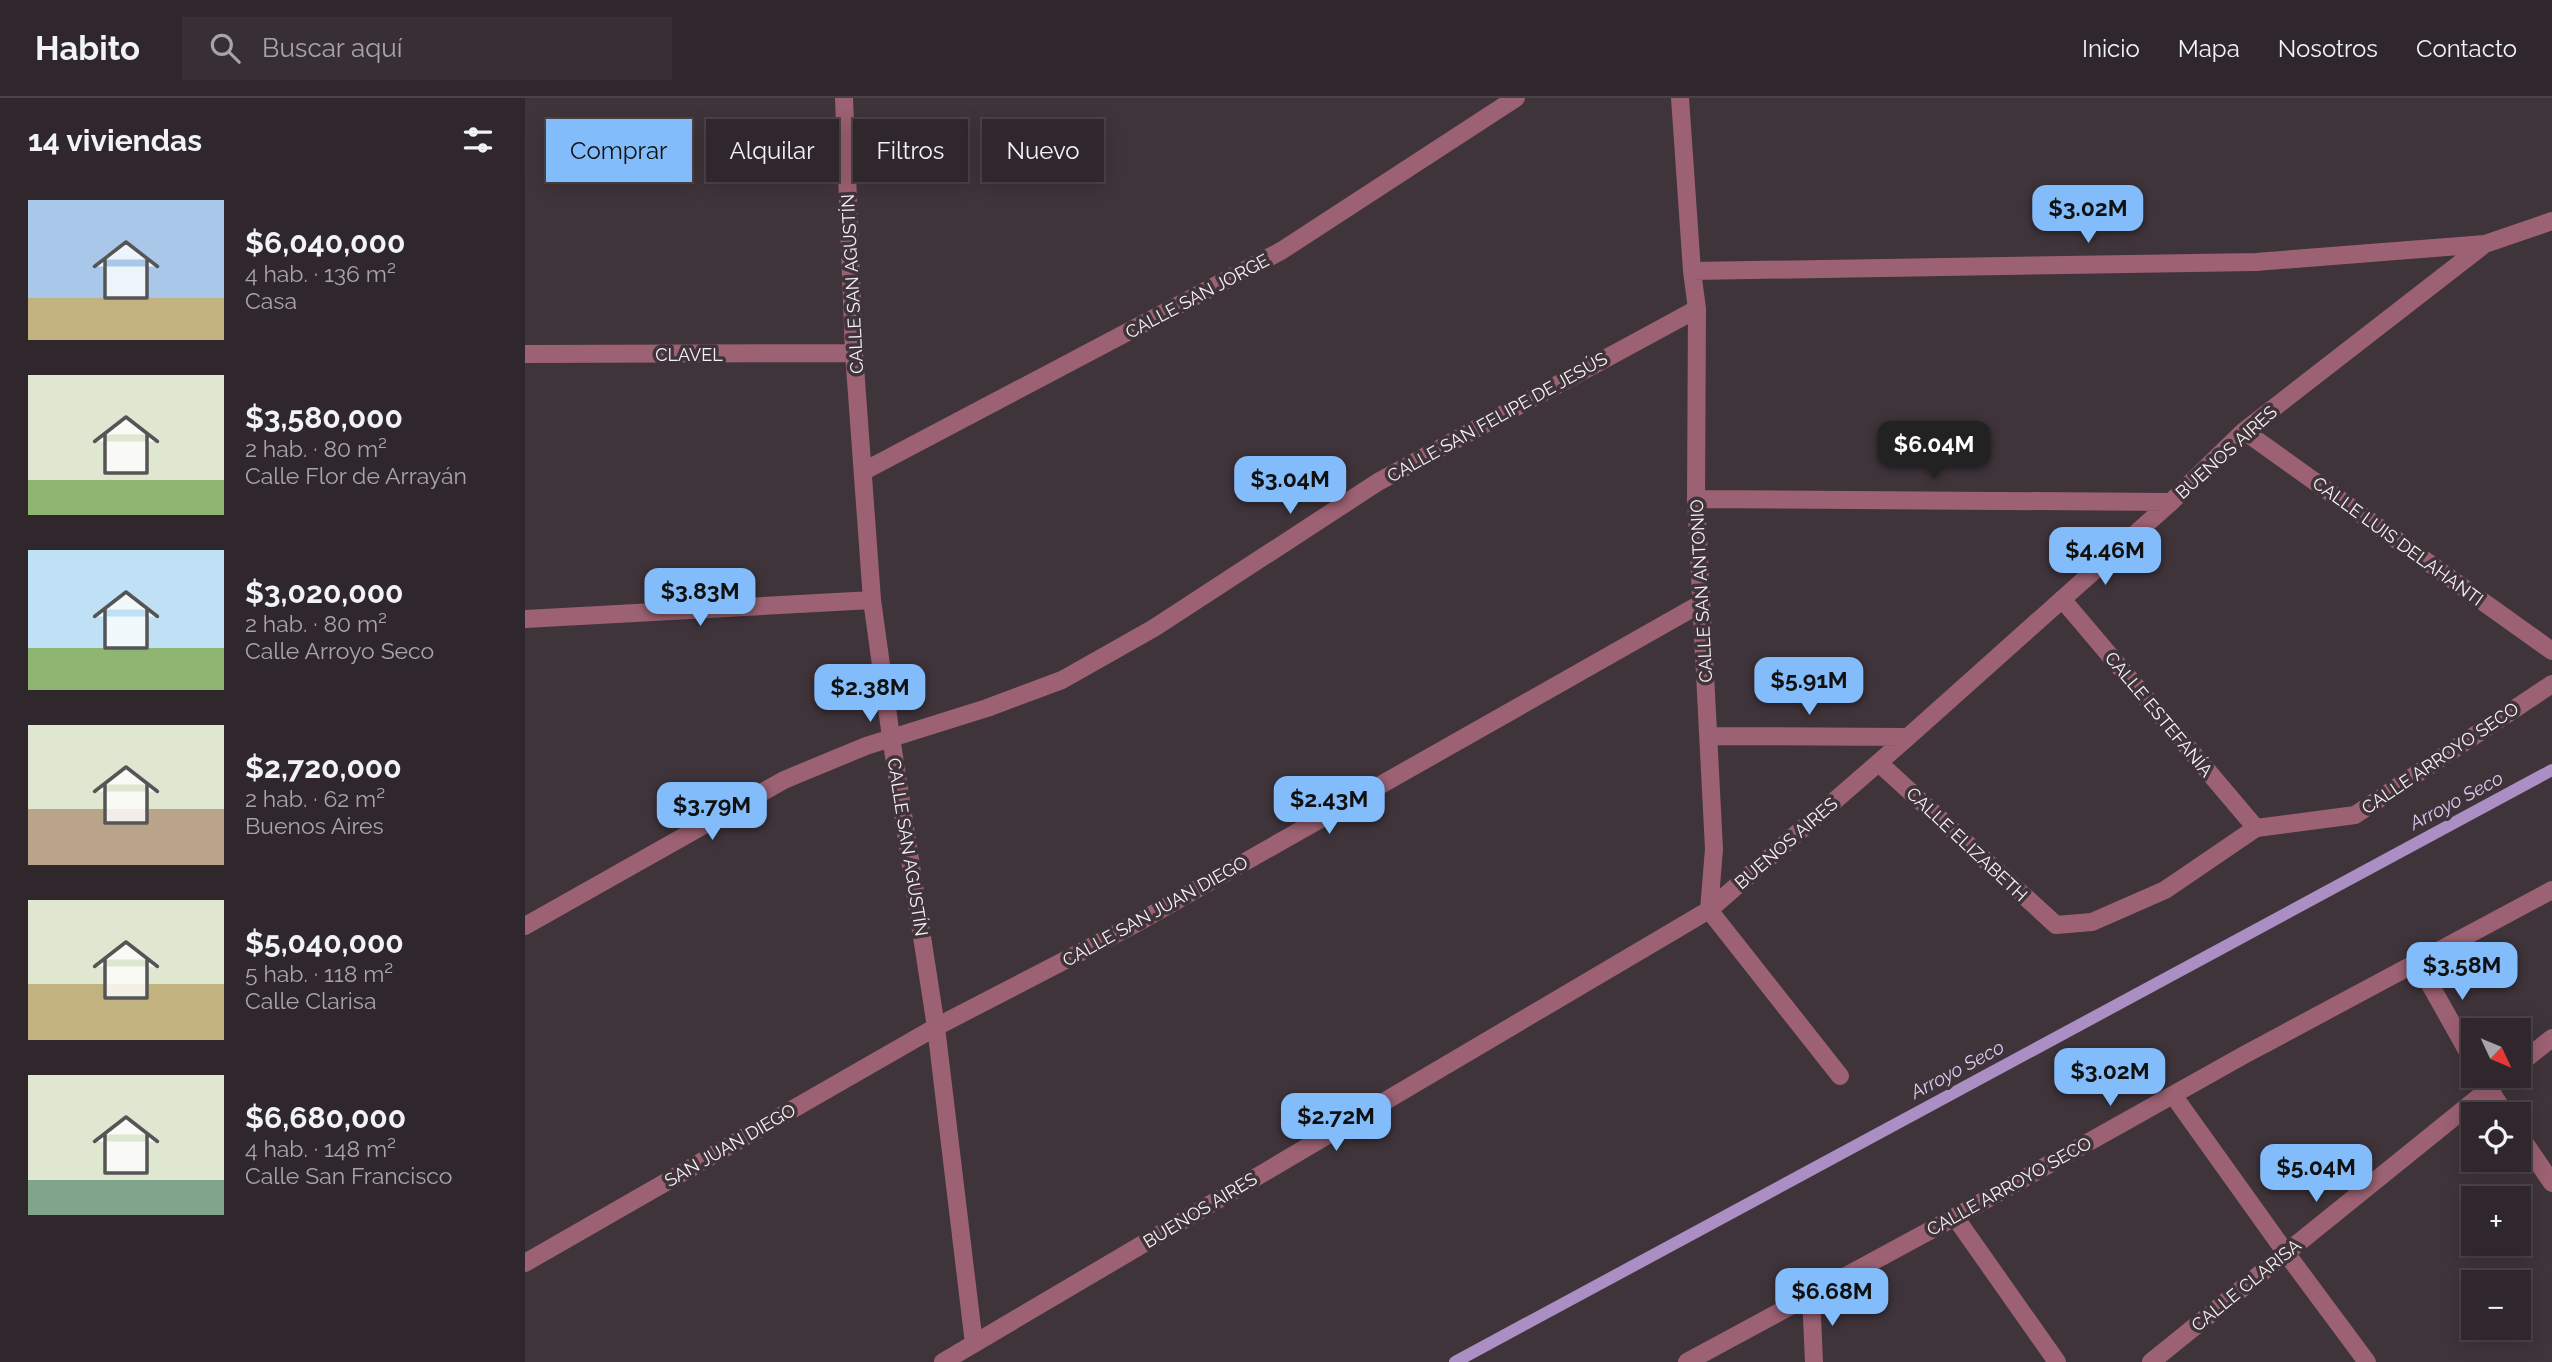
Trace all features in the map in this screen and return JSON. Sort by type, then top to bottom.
[{"type":"street","name":"CALLE SAN AGUSTÍN","points":[[844,98],[854,353],[872,600],[936,1027],[974,1344]]},
{"type":"street","name":"CALLE SAN JORGE","points":[[864,471],[1281,251],[1516,98]]},
{"type":"street","name":"CALLE SAN ANTONIO","points":[[1680,98],[1697,309],[1696,499],[1714,849],[1709,910]]},
{"type":"street","name":"BUENOS AIRES","points":[[943,1362],[1709,910],[1879,763],[2171,502],[2244,431],[2485,244],[2552,221]]},
{"type":"street","points":[[1692,271],[2256,262],[2485,244]]},
{"type":"street","name":"CALLE SAN FELIPE DE JESÚS","points":[[525,926],[783,780],[891,737],[987,708],[1062,680],[1154,628],[1378,482],[1697,309]]},
{"type":"street","name":"CLAVEL","points":[[525,354],[854,353]]},
{"type":"street","name":"CALLE LUIS DELAHANTI","points":[[2244,431],[2552,651]]},
{"type":"street","points":[[1696,499],[2171,502]]},
{"type":"street","name":"CALLE ESTEFANÍA","points":[[2062,599],[2256,828]]},
{"type":"street","points":[[525,619],[872,600]]},
{"type":"street","name":"CALLE SAN JUAN DIEGO","points":[[936,1027],[1137,923],[1700,604]]},
{"type":"street","name":"CALLE ARROYO SECO","points":[[2056,925],[2092,922],[2165,890],[2256,828],[2355,815],[2552,684]]},
{"type":"street","points":[[1709,736],[1908,737]]},
{"type":"street","name":"CALLE ELIZABETH","points":[[1879,763],[2056,925]]},
{"type":"street","name":"CALLE ARROYO SECO","points":[[1687,1362],[2552,890]]},
{"type":"street","points":[[1709,910],[1840,1076]]},
{"type":"street","points":[[2418,963],[2461,1040]]},
{"type":"street","name":"SAN JUAN DIEGO","points":[[525,1263],[936,1027]]},
{"type":"street","points":[[2531,1055],[2552,1038]]},
{"type":"street","name":"CALLE CLARISA","points":[[2151,1362],[2286,1253],[2479,1088]]},
{"type":"street","points":[[2173,1095],[2367,1362]]},
{"type":"street","points":[[2531,1152],[2552,1183]]},
{"type":"street","points":[[1955,1217],[2057,1362]]},
{"type":"street","points":[[1811,1295],[1814,1362]]},
{"type":"waterway","name":"Arroyo Seco","points":[[1455,1362],[2552,770]]}]
